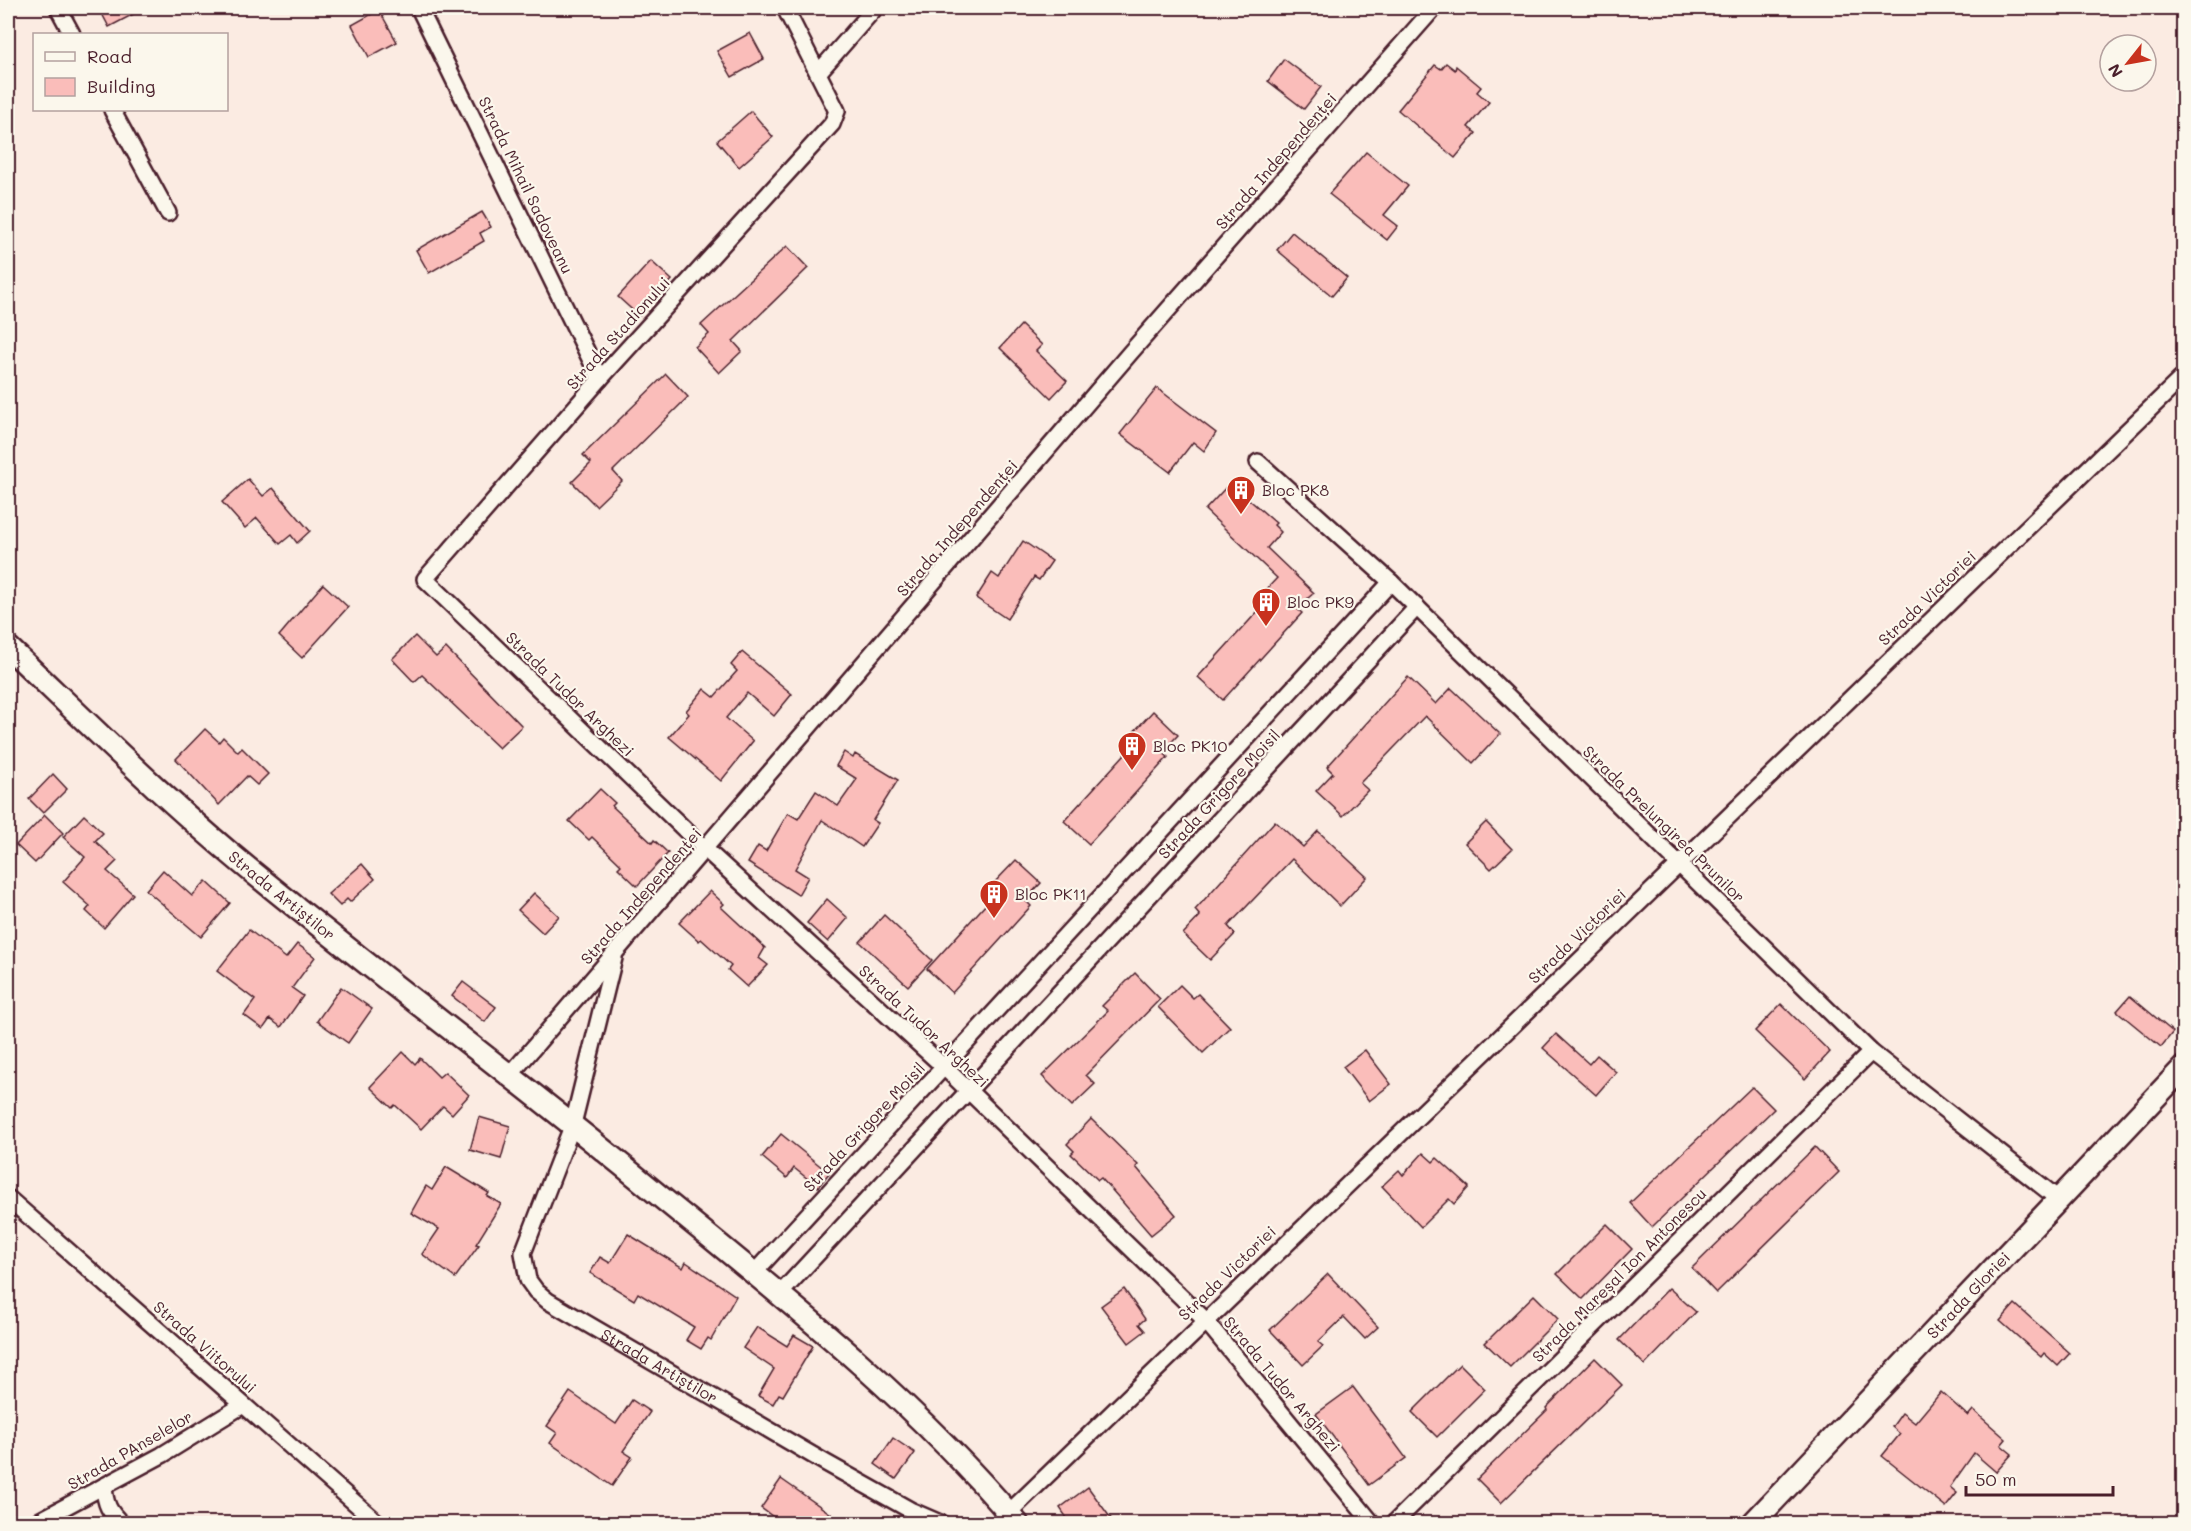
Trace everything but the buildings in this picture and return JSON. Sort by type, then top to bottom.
[{"type":"street","points":[[58,8],[71,33]]},
{"type":"street","name":"Strada Mihail Sadoveanu","points":[[419,8],[600,379]]},
{"type":"street","points":[[785,8],[818,73],[875,8]]},
{"type":"street","name":"Strada Independenței","points":[[510,1075],[1123,362],[1434,8]]},
{"type":"street","name":"Strada Stadionului","points":[[425,579],[600,379],[832,124],[837,111],[818,73]]},
{"type":"street","points":[[113,111],[168,213]]},
{"type":"street","name":"Strada Victoriei","points":[[1008,1520],[1205,1320],[2184,376]]},
{"type":"street","name":"Strada Prelungirea Prunilor","points":[[1258,462],[1417,607],[1871,1052],[2057,1198]]},
{"type":"street","name":"Strada Tudor Arghezi","points":[[425,579],[705,849],[943,1066],[1205,1320],[1373,1524]]},
{"type":"street","name":"Strada Grigore Moisil","points":[[754,1273],[1391,582]]},
{"type":"street","name":"Strada Grigore Moisil","points":[[779,1295],[1417,607]]},
{"type":"street","name":"Strada Artiștilor","points":[[8,647],[114,749],[264,882],[573,1124],[754,1273],[926,1426],[1008,1520]]},
{"type":"street","points":[[573,1124],[614,954]]},
{"type":"street","name":"Strada Mareșal Ion Antonescu","points":[[1393,1524],[1871,1052]]},
{"type":"street","name":"Strada Gloriei","points":[[1752,1524],[2057,1198],[2184,1067]]},
{"type":"street","name":"Strada Artiștilor","points":[[573,1124],[523,1253],[524,1267],[536,1292],[826,1463],[912,1511],[942,1524]]},
{"type":"street","name":"Strada Viitorului","points":[[8,1197],[379,1524]]},
{"type":"street","name":"Strada PAnselelor","points":[[33,1524],[162,1455],[243,1405]]},
{"type":"street","points":[[104,1486],[105,1502],[111,1513],[122,1524]]},
{"type":"place","name":"Bloc PK8","points":[[1241,516]]},
{"type":"place","name":"Bloc PK9","points":[[1266,628]]},
{"type":"place","name":"Bloc PK10","points":[[1132,772]]},
{"type":"place","name":"Bloc PK11","points":[[994,920]]}]
